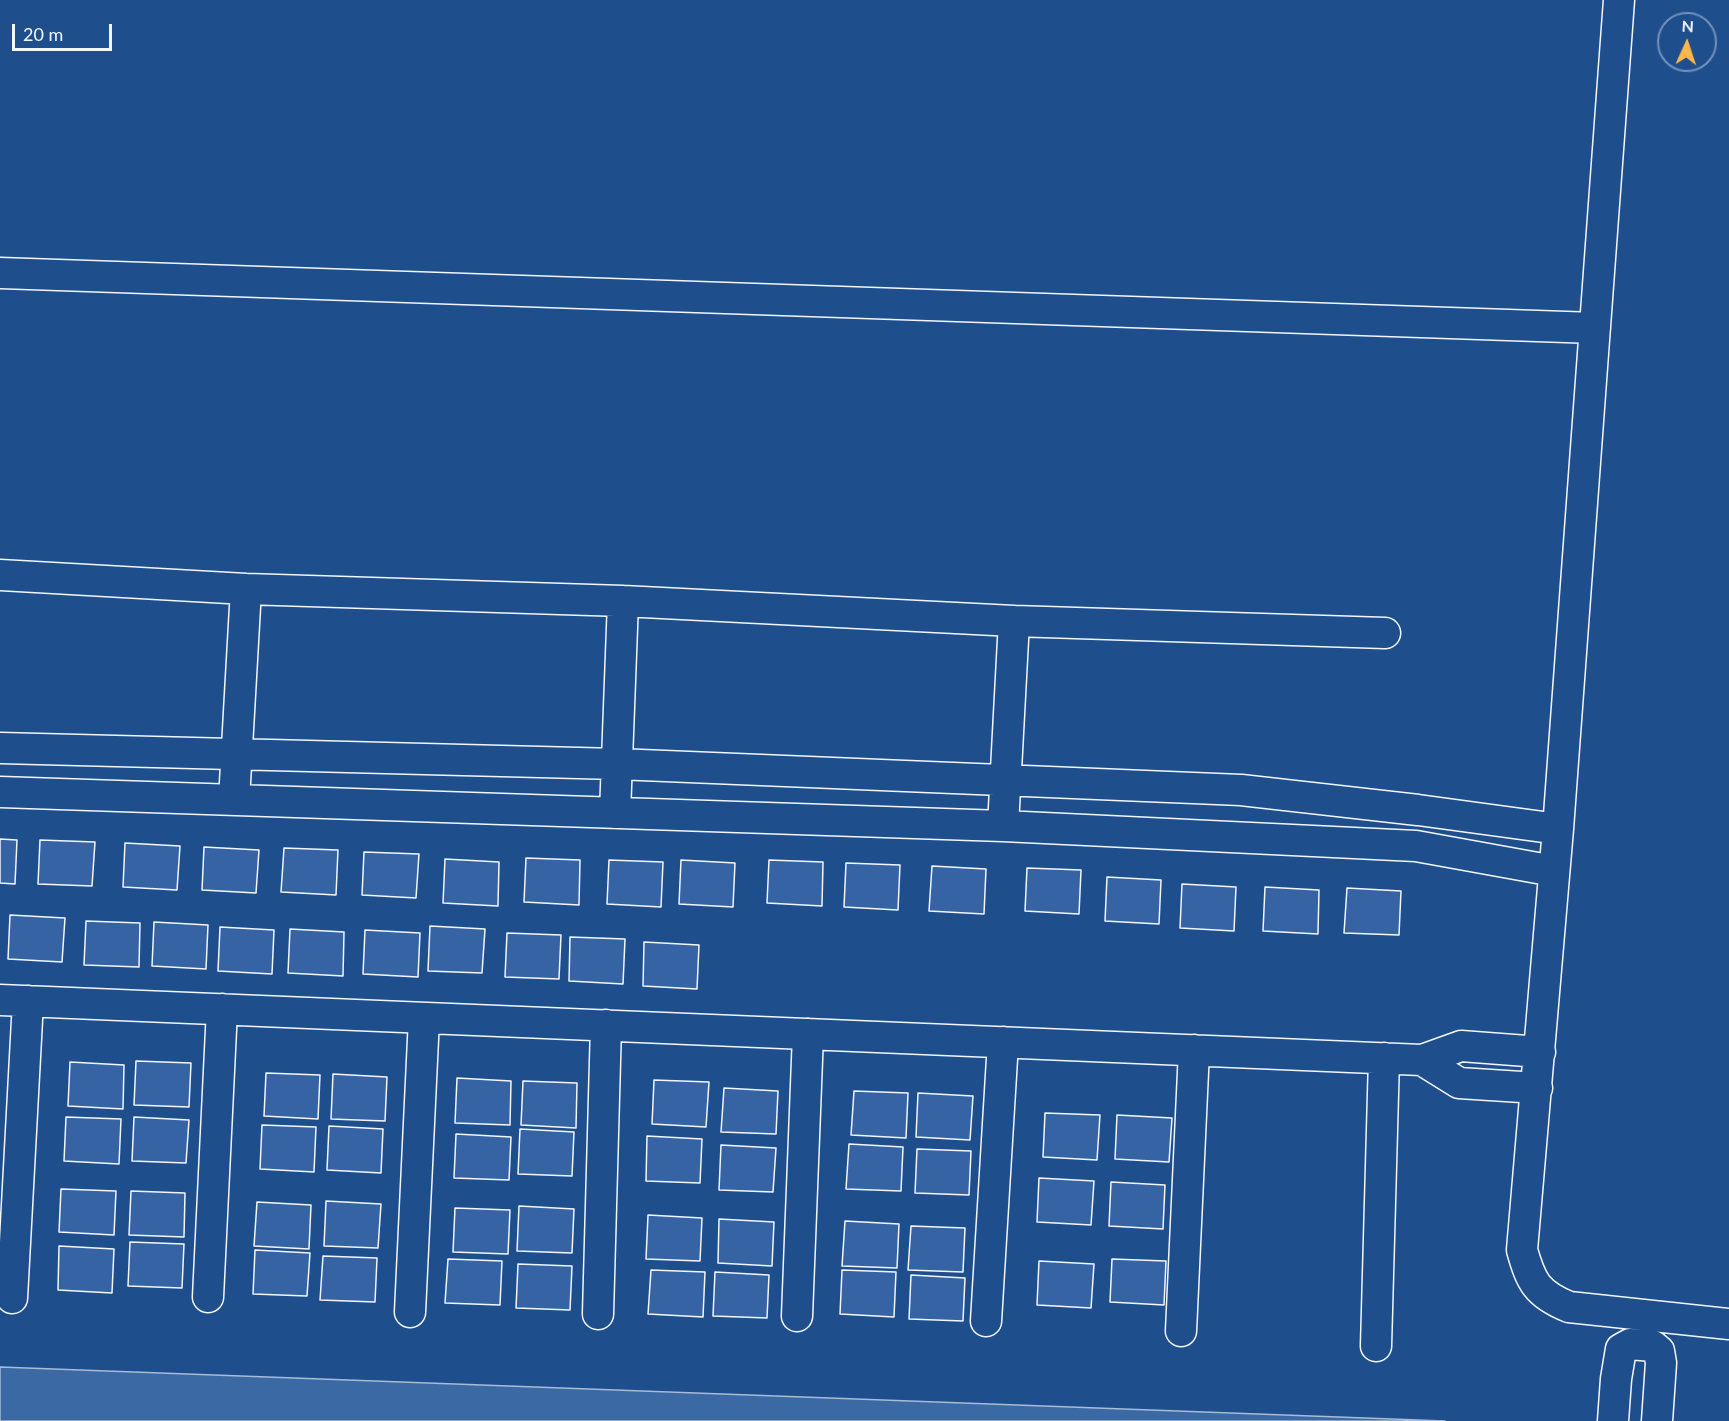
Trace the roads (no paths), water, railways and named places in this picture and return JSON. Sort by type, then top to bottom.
[{"type":"street","points":[[1619,0],[1558,829],[1522,1250],[1529,1275],[1548,1299],[1569,1307],[1729,1324]]},
{"type":"street","points":[[0,273],[1595,328]]},
{"type":"street","points":[[0,575],[246,589],[623,602],[1014,621],[1385,633]]},
{"type":"street","points":[[234,801],[246,589]]},
{"type":"street","points":[[615,813],[623,602]]},
{"type":"street","points":[[1003,826],[1014,621]]},
{"type":"street","points":[[0,748],[617,764],[1241,790],[1558,829]]},
{"type":"street","points":[[0,792],[1003,826],[1416,846],[1554,871]]},
{"type":"street","points":[[1416,846],[1418,810]]},
{"type":"street","points":[[12,1298],[14,1001],[1422,1060],[1461,1046],[1540,1052]]},
{"type":"street","points":[[208,1297],[222,1009]]},
{"type":"street","points":[[410,1312],[424,1018]]},
{"type":"street","points":[[598,1314],[606,1026]]},
{"type":"street","points":[[797,1316],[808,1034]]},
{"type":"street","points":[[986,1321],[1003,1042]]},
{"type":"street","points":[[1181,1330],[1194,1050]]},
{"type":"street","points":[[1376,1346],[1384,1058]]},
{"type":"street","points":[[1422,1060],[1459,1083],[1537,1088]]},
{"type":"street","points":[[1613,1421],[1618,1361],[1621,1348],[1630,1344],[1653,1346],[1659,1351],[1661,1363],[1657,1421]]},
{"type":"water","points":[[0,1367],[1445,1421],[0,1421]]}]
